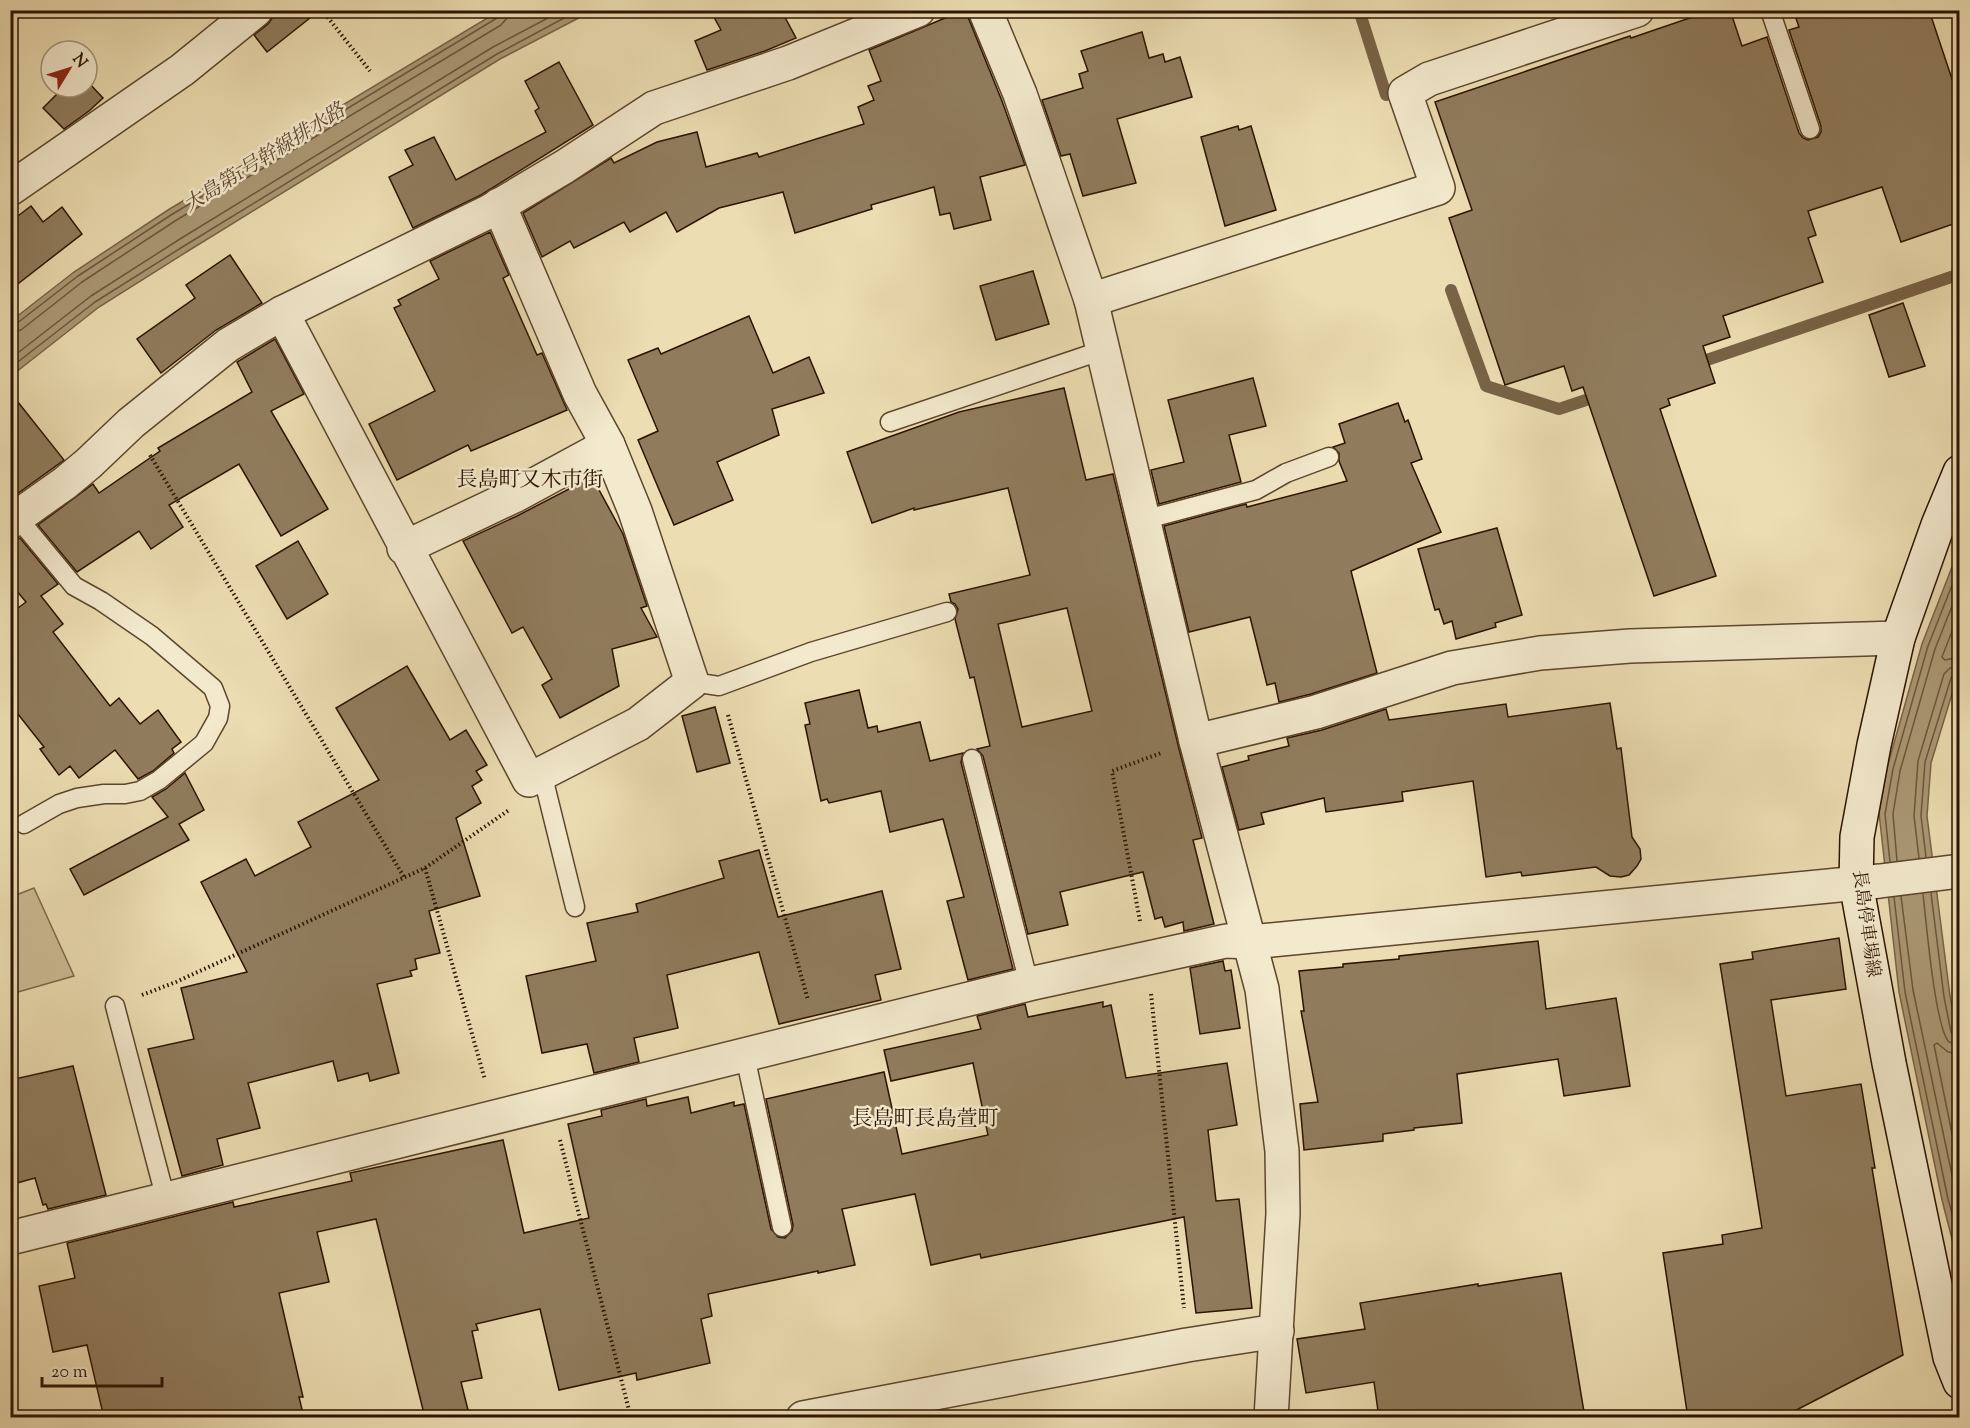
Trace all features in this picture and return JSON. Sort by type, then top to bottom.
[{"type":"street","points":[[10,189],[182,70],[256,10]]},
{"type":"street","points":[[14,519],[65,483],[131,423],[228,345],[282,313],[499,205],[564,167],[654,108],[788,63],[918,10]]},
{"type":"street","points":[[985,10],[1020,94],[1091,300],[1196,741],[1262,988],[1282,1151],[1283,1214],[1271,1418]]},
{"type":"street","points":[[1091,300],[1438,188],[1405,93],[1429,79],[1637,10]]},
{"type":"street","points":[[282,313],[404,548],[535,777],[638,724],[706,684],[608,445],[580,394],[499,205]]},
{"type":"street","points":[[404,548],[516,495],[608,445]]},
{"type":"street","name":"長島停車場線","points":[[1959,472],[1898,638],[1874,745],[1857,837],[1868,882],[1889,1064],[1950,1358],[1959,1382]]},
{"type":"street","points":[[1196,741],[1316,712],[1452,668],[1540,653],[1630,646],[1898,638]]},
{"type":"street","points":[[10,1238],[1029,984],[1226,940],[1250,942],[1955,872]]},
{"type":"street","points":[[803,1418],[1187,1345],[1277,1331]]},
{"type":"lane","points":[[1770,10],[1810,129]]},
{"type":"lane","points":[[890,422],[1103,351]]},
{"type":"lane","points":[[1143,520],[1256,490],[1286,473],[1329,457]]},
{"type":"lane","points":[[14,519],[74,586],[101,601],[152,636],[213,688],[220,706],[218,718],[204,742],[159,780],[140,791],[77,798],[59,804],[24,824]]},
{"type":"lane","points":[[706,684],[947,612]]},
{"type":"lane","points":[[972,759],[1029,984]]},
{"type":"lane","points":[[535,777],[575,908]]},
{"type":"lane","points":[[115,1006],[166,1200]]},
{"type":"lane","points":[[745,1056],[782,1227]]},
{"type":"path","points":[[322,10],[370,71]]},
{"type":"path","points":[[131,423],[404,877]]},
{"type":"path","points":[[706,684],[819,1037]]},
{"type":"path","points":[[1187,1345],[1148,958],[1112,771],[1196,741]]},
{"type":"path","points":[[115,1006],[176,982],[425,868],[528,798],[535,777]]},
{"type":"path","points":[[425,868],[483,1069],[494,1119]]},
{"type":"path","points":[[551,1104],[631,1418]]},
{"type":"shaded area","points":[[34,888],[74,976],[11,994],[11,897]]},
{"type":"water","name":"大島第1号幹線排水路","points":[[499,11],[592,11],[500,59],[188,251],[99,307],[11,376],[11,321],[74,272],[168,210]]},
{"type":"water","points":[[1959,549],[1959,671],[1931,763],[1927,816],[1950,996],[1959,1045],[1959,1266],[1942,1200],[1899,992],[1879,813],[1887,768],[1922,644]]},
{"type":"building","points":[[274,10],[320,10],[267,52],[254,35],[268,24],[273,17]]},
{"type":"building","points":[[710,10],[781,10],[796,38],[707,70],[695,41],[721,30]]},
{"type":"building","points":[[967,10],[1025,165],[980,177],[991,220],[954,229],[950,213],[940,215],[934,187],[871,205],[872,209],[795,233],[783,192],[719,208],[677,232],[666,212],[630,232],[624,222],[574,248],[570,241],[542,257],[523,213],[611,158],[614,163],[657,142],[697,132],[706,167],[757,153],[759,157],[864,124],[858,107],[874,100],[868,86],[881,81],[869,50]]},
{"type":"building","points":[[1713,10],[1730,10],[1742,46],[1767,37],[1799,133],[1808,140],[1818,137],[1821,126],[1789,30],[1799,27],[1793,10],[1929,10],[1959,100],[1959,222],[1901,242],[1882,187],[1808,211],[1816,235],[1808,238],[1823,282],[1723,316],[1730,337],[1703,346],[1715,383],[1668,399],[1670,405],[1660,409],[1716,576],[1654,596],[1583,387],[1572,391],[1564,366],[1505,385],[1449,218],[1472,210],[1435,102]]},
{"type":"building","points":[[1142,32],[1149,58],[1163,54],[1165,62],[1180,57],[1192,97],[1117,119],[1136,183],[1083,196],[1070,154],[1061,156],[1042,100],[1083,88],[1079,74],[1088,71],[1081,51]]},
{"type":"building","points":[[559,62],[593,125],[481,195],[413,228],[389,177],[413,165],[405,150],[434,137],[456,180],[546,132],[535,111],[539,108],[525,81]]},
{"type":"building","points":[[99,94],[103,98],[64,129],[43,108],[52,99],[99,99]]},
{"type":"building","points":[[1238,126],[1239,130],[1251,126],[1276,210],[1225,226],[1201,137]]},
{"type":"building","points":[[31,206],[43,222],[62,207],[82,234],[10,290],[10,222]]},
{"type":"building","points":[[490,232],[509,275],[503,278],[537,355],[542,353],[567,410],[471,451],[468,445],[397,480],[369,424],[435,391],[394,308],[401,305],[398,300],[439,279],[430,261]]},
{"type":"building","points":[[230,255],[262,303],[216,330],[161,373],[137,339],[195,298],[186,285]]},
{"type":"building","points":[[1033,271],[1049,324],[996,340],[980,286]]},
{"type":"building","points":[[1903,303],[1925,366],[1889,377],[1869,315]]},
{"type":"building","points":[[749,316],[773,373],[809,357],[824,393],[772,409],[779,435],[717,462],[733,500],[674,525],[638,440],[658,431],[628,360],[658,348],[661,354]]},
{"type":"building","points":[[275,339],[304,394],[271,411],[328,509],[281,536],[239,464],[169,505],[183,527],[151,549],[139,531],[77,572],[38,525],[93,484],[99,493],[160,451],[158,448],[252,392],[237,362]]},
{"type":"building","points":[[1253,378],[1266,426],[1229,435],[1241,482],[1159,504],[1151,470],[1184,462],[1168,400]]},
{"type":"building","points":[[1064,388],[1086,480],[1113,474],[1202,838],[1193,840],[1214,924],[1184,931],[1183,922],[1165,927],[1162,917],[1155,919],[1143,872],[1060,892],[1068,925],[1028,934],[983,756],[977,749],[990,746],[974,677],[970,678],[955,619],[958,609],[951,602],[949,594],[1030,575],[1008,488],[914,510],[914,508],[872,523],[847,452],[959,412]],"holes":[[[1067,608],[1092,711],[1022,727],[998,624]]]},
{"type":"building","points":[[10,392],[64,460],[10,499]]},
{"type":"building","points":[[1398,403],[1405,422],[1408,420],[1422,459],[1411,463],[1441,532],[1351,571],[1377,673],[1279,702],[1275,683],[1267,685],[1250,617],[1189,632],[1164,526],[1347,481],[1339,461],[1339,453],[1333,447],[1345,443],[1339,424]]},
{"type":"building","points":[[592,477],[623,534],[647,606],[641,608],[657,637],[612,649],[619,686],[560,718],[542,685],[552,679],[523,627],[512,633],[463,541]]},
{"type":"building","points":[[1497,528],[1522,615],[1495,623],[1496,627],[1456,639],[1452,621],[1444,624],[1439,609],[1435,610],[1418,549]]},
{"type":"building","points":[[20,538],[58,584],[41,596],[63,624],[53,632],[110,706],[119,698],[140,724],[158,710],[181,742],[172,749],[174,753],[153,771],[138,779],[115,750],[79,778],[70,766],[59,775],[40,749],[44,747],[10,704],[10,614],[26,602],[10,583],[10,541]]},
{"type":"building","points":[[298,541],[328,594],[287,619],[256,566]]},
{"type":"building","points":[[407,666],[450,740],[466,730],[487,765],[476,771],[482,780],[472,786],[481,803],[456,818],[480,896],[429,911],[440,953],[415,959],[417,969],[410,971],[412,976],[377,984],[399,1073],[370,1081],[368,1073],[338,1081],[333,1061],[248,1083],[260,1128],[217,1139],[223,1165],[182,1176],[148,1049],[194,1039],[181,988],[247,972],[201,882],[246,859],[255,876],[311,847],[298,822],[379,780],[336,708]]},
{"type":"building","points":[[859,690],[868,728],[877,726],[878,732],[920,722],[930,761],[963,753],[961,762],[1013,969],[968,980],[947,901],[964,897],[943,819],[890,832],[881,791],[829,803],[827,799],[821,801],[805,725],[810,724],[805,703]]},
{"type":"building","points":[[1610,703],[1617,749],[1621,748],[1632,837],[1640,849],[1641,859],[1629,875],[1621,877],[1610,876],[1596,867],[1522,876],[1521,872],[1486,877],[1473,781],[1402,792],[1403,801],[1326,812],[1324,798],[1261,813],[1264,824],[1239,830],[1222,767],[1249,760],[1248,756],[1289,746],[1287,738],[1322,730],[1386,709],[1389,720],[1506,704],[1508,717]]},
{"type":"building","points":[[715,707],[730,763],[697,772],[682,716]]},
{"type":"building","points":[[185,773],[204,810],[179,824],[189,840],[84,895],[70,869],[168,817],[152,797]]},
{"type":"building","points":[[759,850],[778,917],[882,891],[901,969],[875,975],[881,1000],[779,1024],[759,952],[667,975],[678,1028],[634,1038],[639,1062],[594,1073],[587,1044],[542,1053],[526,976],[596,961],[587,923],[638,912],[636,904],[724,878],[719,861]]},
{"type":"building","points":[[1839,938],[1846,989],[1771,1000],[1786,1096],[1861,1084],[1875,1168],[1872,1168],[1903,1355],[1781,1418],[1688,1418],[1663,1253],[1723,1244],[1722,1235],[1762,1228],[1720,964],[1753,959],[1752,952]]},
{"type":"building","points":[[1538,941],[1546,1009],[1616,998],[1630,1086],[1564,1096],[1558,1059],[1457,1074],[1462,1123],[1383,1134],[1383,1141],[1304,1150],[1300,1104],[1318,1102],[1301,1011],[1304,1011],[1299,971],[1399,959],[1399,956]]},
{"type":"building","points":[[1223,961],[1225,971],[1231,970],[1240,1028],[1200,1034],[1190,968]]},
{"type":"building","points":[[1103,1002],[1103,1007],[1111,1005],[1126,1078],[1227,1063],[1237,1125],[1208,1130],[1216,1201],[1239,1199],[1252,1308],[1196,1313],[1184,1217],[981,1258],[980,1254],[931,1265],[915,1194],[842,1209],[855,1265],[708,1294],[712,1316],[701,1319],[710,1363],[637,1380],[636,1373],[559,1390],[540,1309],[476,1324],[478,1330],[472,1331],[482,1378],[461,1382],[468,1410],[434,1418],[425,1418],[376,1219],[317,1232],[329,1282],[279,1293],[303,1397],[299,1397],[304,1418],[104,1418],[87,1345],[53,1352],[39,1286],[75,1278],[67,1243],[233,1202],[234,1207],[352,1181],[350,1173],[503,1140],[524,1233],[589,1218],[568,1124],[602,1116],[601,1110],[646,1099],[647,1106],[688,1097],[691,1113],[734,1102],[734,1106],[744,1104],[771,1229],[778,1237],[785,1238],[792,1231],[793,1225],[766,1099],[884,1072],[902,1154],[988,1135],[973,1063],[891,1081],[884,1050],[981,1029],[977,1016],[1025,1004],[1028,1017]]},
{"type":"building","points":[[73,1066],[106,1195],[48,1209],[46,1204],[43,1205],[35,1178],[10,1185],[10,1080]]},
{"type":"building","points":[[1561,1273],[1585,1418],[1379,1418],[1374,1382],[1306,1393],[1297,1339],[1365,1329],[1360,1303]]},
{"type":"waterway","points":[[1359,10],[1386,95]]},
{"type":"waterway","points":[[1692,365],[1960,274]]},
{"type":"waterway","points":[[1451,290],[1486,386],[1559,409],[1601,395]]},
{"type":"district","name":"長島町又木市街","points":[[530,481]]},
{"type":"district","name":"長島町長島萱町","points":[[925,1120]]}]
